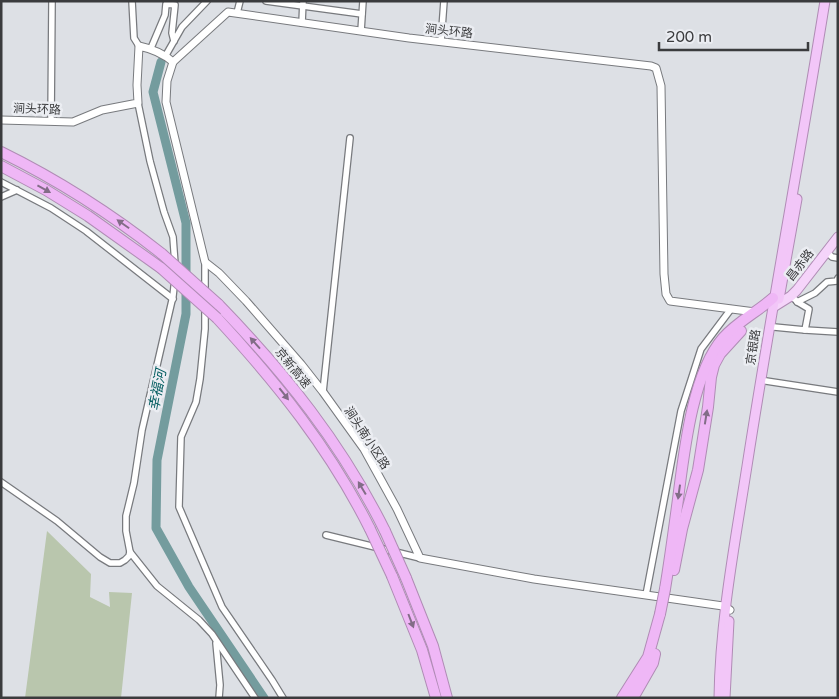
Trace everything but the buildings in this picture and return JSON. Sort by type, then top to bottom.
[{"type":"highway","name":"京银路","points":[[815,77],[825,1]]},
{"type":"highway","name":"京银路","points":[[725,698],[728,609],[776,301],[829,1]]},
{"type":"highway","name":"京新高速","points":[[1,152],[49,176],[96,205],[162,254],[218,304],[290,382],[319,421],[372,505],[406,578],[433,646],[448,698]]},
{"type":"highway","name":"京新高速","points":[[1,166],[80,211],[161,268],[217,318],[265,371],[310,428],[335,465],[370,529],[392,576],[422,650],[436,698]]},
{"type":"highway","name":"京银路","points":[[719,698],[721,637],[728,609],[766,381],[776,301]]},
{"type":"highway","points":[[668,590],[684,454],[693,405],[707,364],[716,348],[729,332],[755,312],[776,301]]},
{"type":"highway","points":[[626,698],[648,658],[662,614],[698,470],[714,365],[736,334],[776,301]]},
{"type":"highway","points":[[622,698],[648,657],[662,614]]},
{"type":"highway","points":[[633,698],[653,663],[662,614]]},
{"type":"main road","name":"昌赤路","points":[[776,301],[801,280],[838,232]]},
{"type":"main road","name":"昌赤路","points":[[776,301],[794,299],[838,237]]},
{"type":"street","points":[[51,121],[52,1]]},
{"type":"street","points":[[132,1],[134,38],[140,46],[137,85],[138,103],[150,161],[173,237],[175,262],[173,299],[142,430],[134,483],[126,516],[126,531],[130,552],[157,586],[199,620],[215,639],[255,698]]},
{"type":"street","points":[[166,55],[182,27],[208,1]]},
{"type":"street","points":[[240,1],[238,13],[228,12],[173,62],[167,81],[166,102],[205,262],[204,350],[196,402],[181,437],[179,507],[222,607],[283,698]]},
{"type":"street","points":[[266,1],[303,4],[362,14]]},
{"type":"street","points":[[361,31],[363,1]]},
{"type":"street","points":[[441,42],[444,1]]},
{"type":"street","points":[[152,48],[165,16],[166,4],[177,3],[172,33],[174,41]]},
{"type":"street","points":[[302,23],[303,4]]},
{"type":"street","name":"涧头环路","points":[[238,13],[441,42],[632,63],[656,68],[661,86],[664,274],[666,294],[670,301],[755,312]]},
{"type":"street","points":[[140,46],[152,48],[166,55],[173,62]]},
{"type":"street","name":"涧头环路","points":[[1,120],[74,122],[102,110],[138,103]]},
{"type":"street","points":[[323,392],[350,138]]},
{"type":"street","points":[[1,182],[51,208],[86,231],[173,299]]},
{"type":"street","points":[[1,198],[18,190]]},
{"type":"street","points":[[827,252],[832,257],[838,258]]},
{"type":"street","name":"涧头南小区路","points":[[205,262],[219,273],[246,301],[323,392],[364,449],[397,509],[420,558]]},
{"type":"street","points":[[794,299],[814,293],[827,282],[837,281],[838,278]]},
{"type":"street","points":[[794,299],[809,309],[805,330]]},
{"type":"street","points":[[646,595],[681,411],[701,349],[731,309]]},
{"type":"street","points":[[774,327],[838,332]]},
{"type":"street","points":[[766,381],[838,392]]},
{"type":"street","points":[[1,482],[56,521],[110,563],[120,563],[129,556],[130,552]]},
{"type":"street","points":[[326,535],[420,558],[534,579],[728,609]]},
{"type":"street","points":[[215,639],[219,698]]},
{"type":"green space","points":[[47,531],[91,574],[90,597],[110,607],[109,592],[132,593],[121,698],[25,698]]},
{"type":"waterway","name":"幸福河","points":[[161,62],[153,92],[186,223],[186,314],[157,460],[156,528],[189,587],[264,698]]}]
